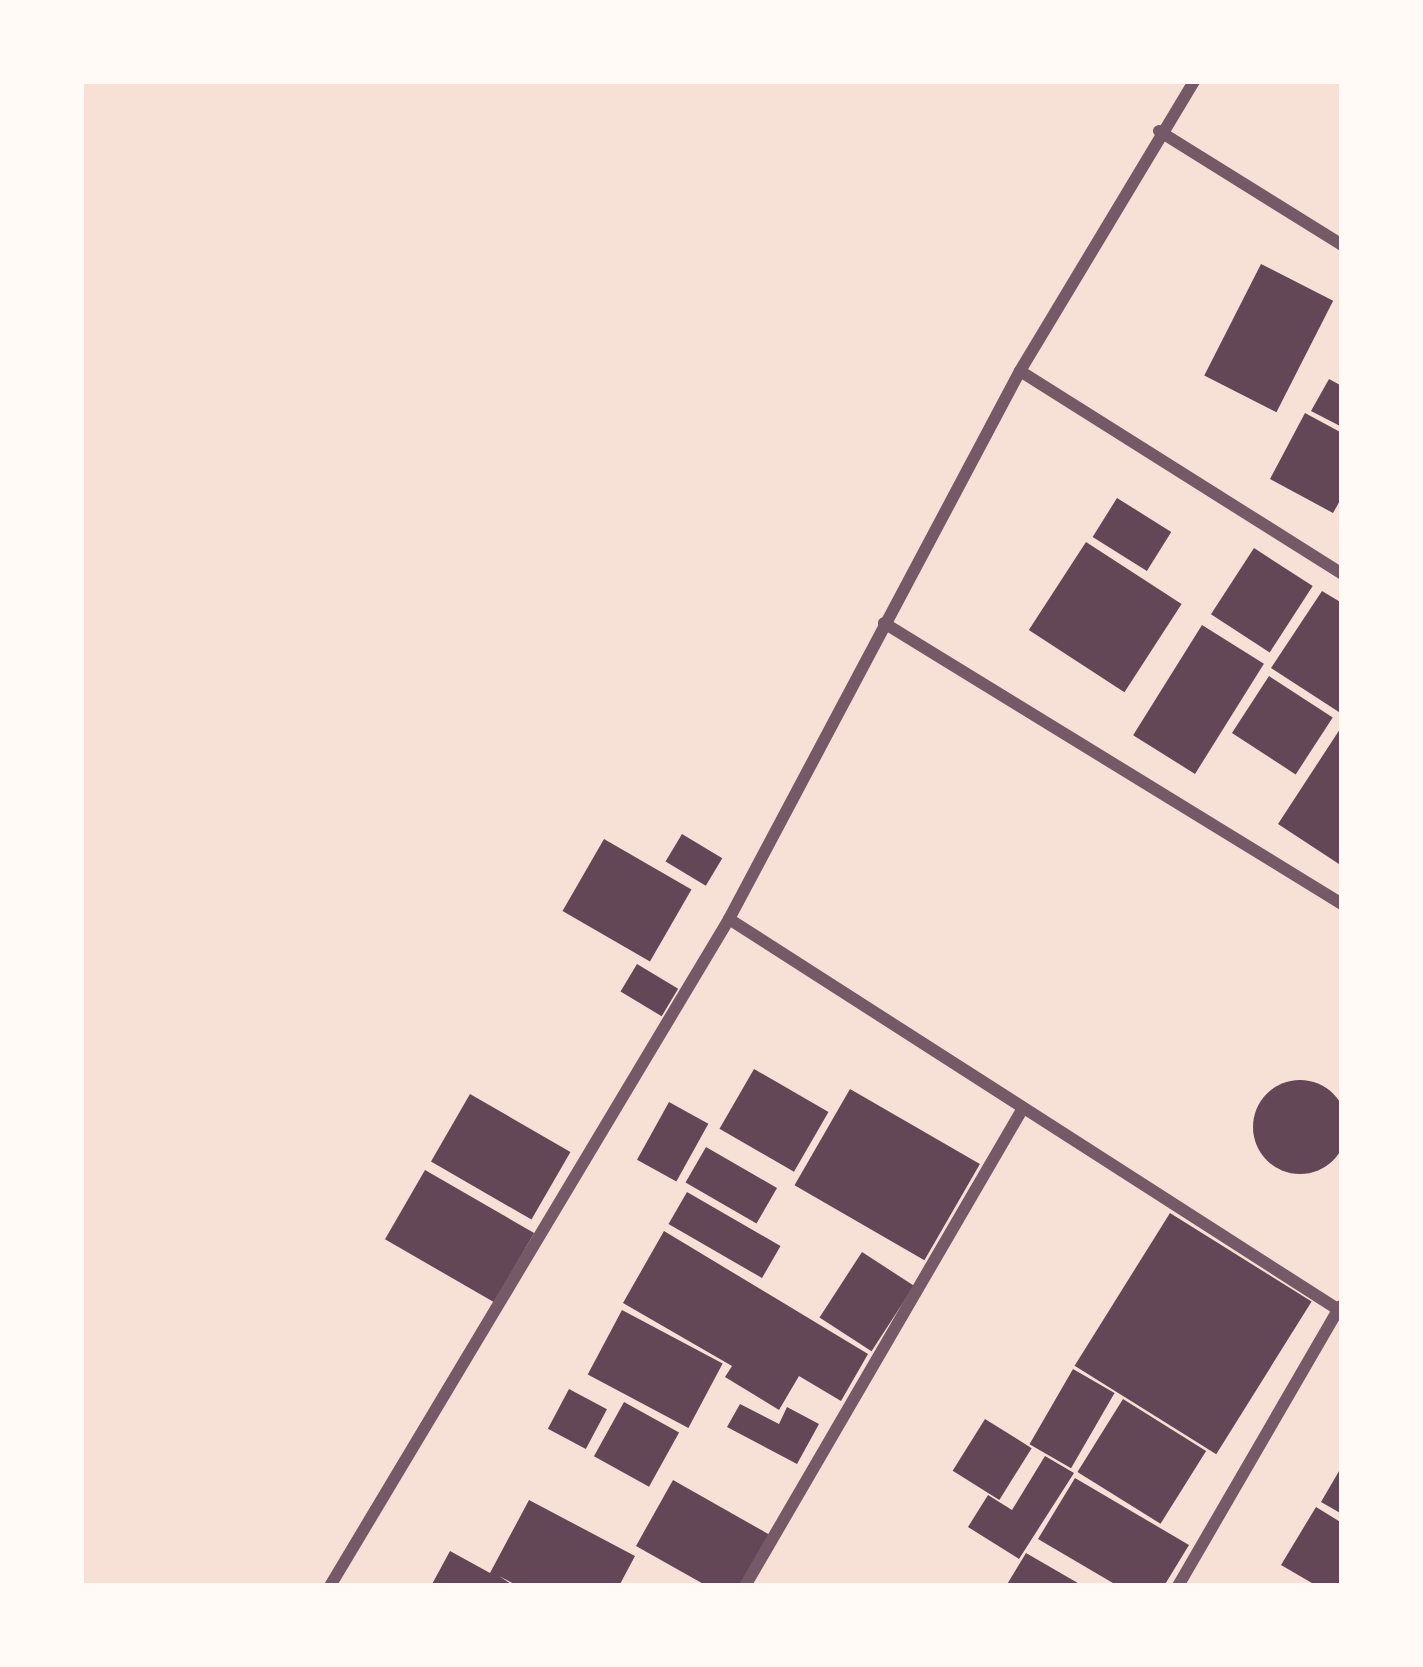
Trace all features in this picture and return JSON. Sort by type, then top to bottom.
[{"type":"street","points":[[330,1586],[729,919],[1020,371],[1159,131],[1194,81]]},
{"type":"street","points":[[1159,131],[1342,245]]},
{"type":"street","points":[[1020,371],[1342,574]]},
{"type":"street","points":[[884,623],[1342,904]]},
{"type":"street","points":[[729,919],[1341,1308],[1178,1586]]},
{"type":"street","points":[[745,1586],[1023,1108]]},
{"type":"building","points":[[1261,264],[1333,301],[1276,412],[1204,375]]},
{"type":"building","points":[[1329,379],[1342,386],[1342,427],[1311,411]]},
{"type":"building","points":[[1305,413],[1342,433],[1342,497],[1333,513],[1270,479]]},
{"type":"building","points":[[1117,498],[1171,532],[1147,571],[1093,537]]},
{"type":"building","points":[[1086,542],[1182,604],[1124,692],[1029,630]]},
{"type":"building","points":[[1254,548],[1313,586],[1270,652],[1211,614]]},
{"type":"building","points":[[1322,591],[1342,603],[1342,714],[1271,668]]},
{"type":"building","points":[[1202,625],[1264,664],[1195,774],[1133,735]]},
{"type":"building","points":[[1269,676],[1333,717],[1296,774],[1232,733]]},
{"type":"building","points":[[1342,726],[1342,866],[1278,824]]},
{"type":"building","points":[[682,834],[722,858],[706,886],[666,861]]},
{"type":"building","points":[[604,839],[691,889],[650,961],[562,911]]},
{"type":"building","points":[[637,964],[678,989],[662,1016],[621,991]]},
{"type":"building","points":[[754,1069],[828,1112],[794,1172],[720,1129]]},
{"type":"building","points":[[1300,1080],[1333,1094],[1347,1127],[1333,1160],[1300,1174],[1267,1160],[1253,1127],[1267,1094]]},
{"type":"building","points":[[850,1089],[980,1164],[924,1260],[794,1185]]},
{"type":"building","points":[[470,1094],[570,1152],[531,1220],[431,1162]]},
{"type":"building","points":[[669,1102],[708,1124],[676,1182],[637,1160]]},
{"type":"building","points":[[706,1147],[777,1188],[757,1224],[686,1183]]},
{"type":"building","points":[[425,1170],[534,1233],[494,1302],[385,1239]]},
{"type":"building","points":[[687,1192],[781,1246],[762,1278],[668,1224]]},
{"type":"building","points":[[1170,1213],[1312,1301],[1216,1454],[1075,1366]]},
{"type":"building","points":[[664,1231],[868,1354],[841,1401],[799,1376],[779,1410],[725,1377],[732,1366],[623,1303]]},
{"type":"building","points":[[862,1252],[914,1286],[872,1351],[820,1317]]},
{"type":"building","points":[[622,1310],[723,1364],[688,1428],[588,1374]]},
{"type":"building","points":[[1073,1369],[1115,1393],[1071,1468],[1030,1444]]},
{"type":"building","points":[[569,1389],[607,1409],[586,1449],[548,1429]]},
{"type":"building","points":[[1123,1399],[1206,1451],[1161,1524],[1077,1472]]},
{"type":"building","points":[[624,1402],[679,1433],[649,1487],[594,1456]]},
{"type":"building","points":[[740,1404],[779,1424],[787,1407],[819,1424],[797,1464],[727,1427]]},
{"type":"building","points":[[985,1419],[1032,1448],[999,1500],[953,1471]]},
{"type":"building","points":[[1045,1456],[1074,1473],[1019,1559],[968,1527],[988,1495],[1012,1510]]},
{"type":"building","points":[[1342,1466],[1342,1514],[1321,1502]]},
{"type":"building","points":[[1075,1478],[1189,1545],[1164,1586],[1118,1586],[1038,1539]]},
{"type":"building","points":[[673,1480],[770,1535],[740,1586],[707,1586],[636,1546]]},
{"type":"building","points":[[529,1500],[635,1556],[619,1586],[518,1586],[499,1576],[514,1586],[431,1586],[450,1551],[490,1573]]},
{"type":"building","points":[[1316,1507],[1342,1523],[1342,1586],[1317,1586],[1281,1565]]},
{"type":"building","points":[[1026,1553],[1083,1586],[1006,1586]]}]
